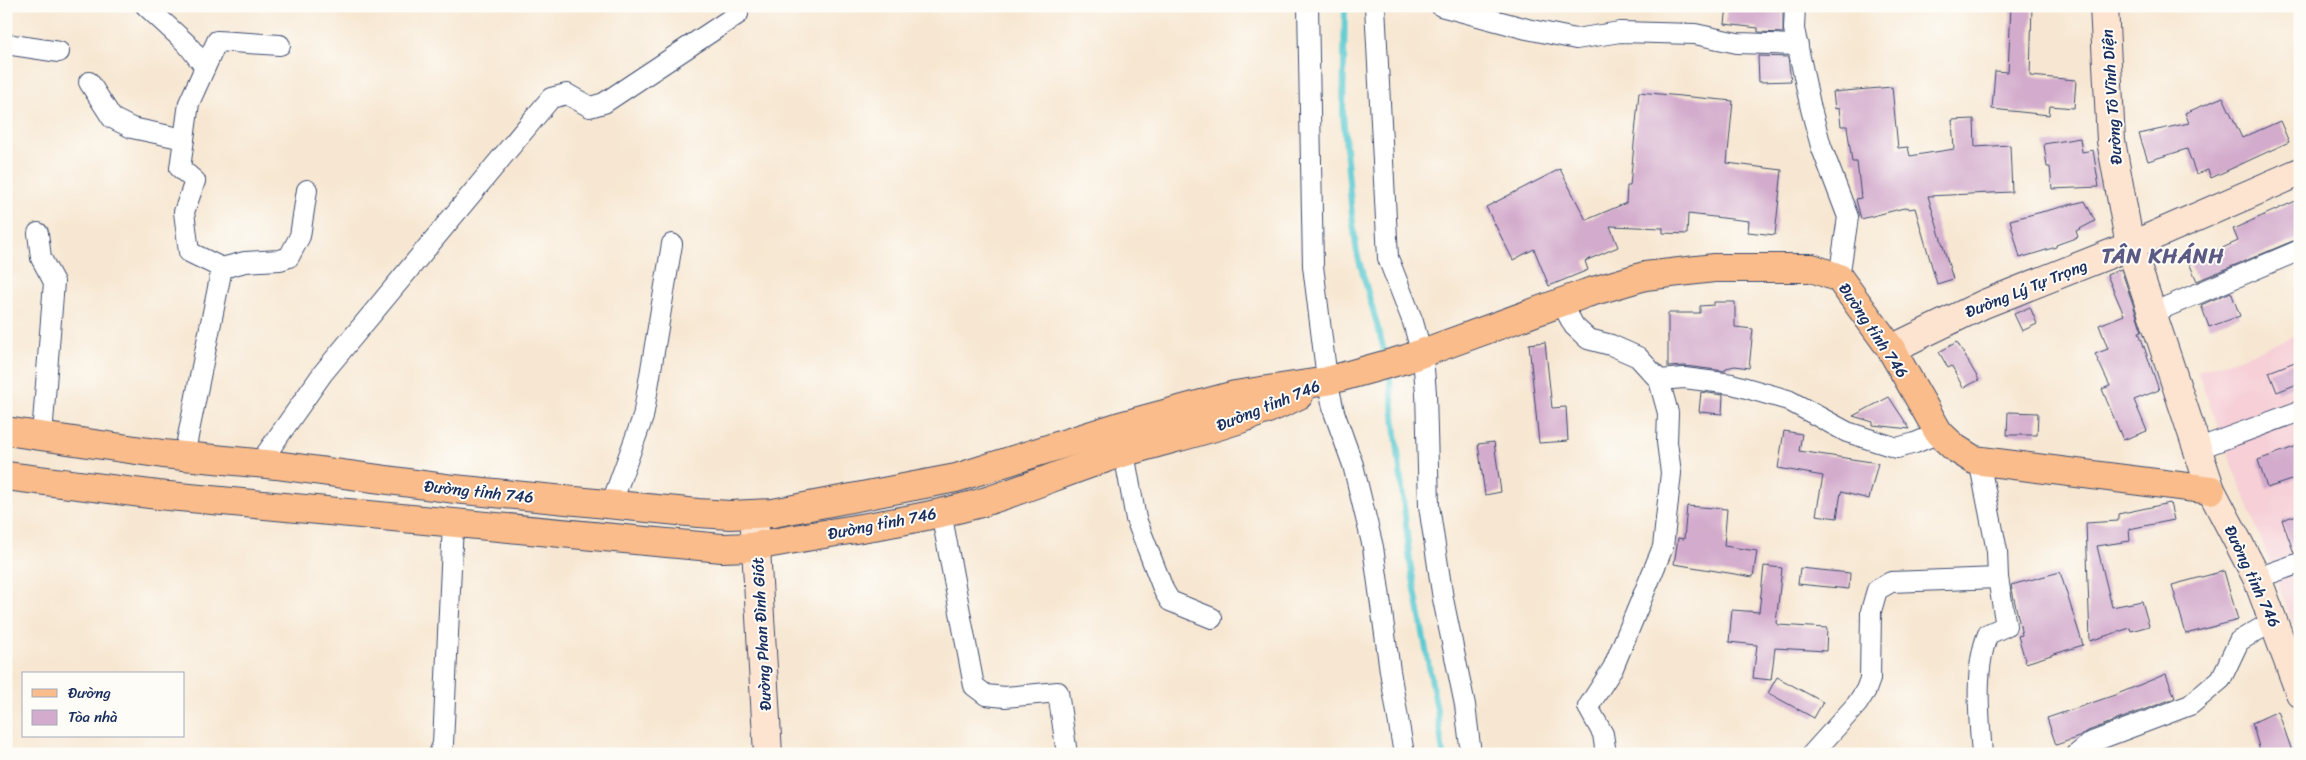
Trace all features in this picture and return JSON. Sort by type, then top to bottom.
[{"type":"main road","name":"Đường Tô Vĩnh Diện","points":[[2104,6],[2111,140],[2130,246]]},
{"type":"main road","name":"Đường Lý Tự Trọng","points":[[1891,349],[1984,304],[2130,246],[2300,172]]},
{"type":"main road","name":"Đường tỉnh 746","points":[[2130,246],[2211,490],[2257,578],[2275,620],[2300,693]]},
{"type":"main road","name":"Đường tỉnh 746","points":[[6,431],[184,456],[454,489],[698,513],[754,514],[792,509],[956,478],[1120,426],[1225,397],[1327,381],[1422,354],[1561,302],[1645,276],[1714,268],[1812,268],[1839,278],[1891,349],[1939,433],[1955,448],[1978,460],[2211,490]]},
{"type":"main road","name":"Đường tỉnh 746","points":[[6,476],[158,496],[722,548],[756,546],[976,504],[1033,486],[1124,453],[1241,418],[1296,397],[1327,381]]},
{"type":"main road","name":"Đường Phan Đình Giót","points":[[754,514],[768,754]]},
{"type":"street","points":[[146,6],[188,44],[205,67]]},
{"type":"street","points":[[1308,6],[1313,266],[1327,381],[1334,412],[1353,465],[1373,547],[1390,671],[1404,754]]},
{"type":"street","points":[[1375,6],[1388,258],[1413,322],[1422,354],[1426,393],[1429,506],[1443,599],[1465,705],[1471,754]]},
{"type":"street","points":[[1441,6],[1528,29],[1576,39],[1620,32],[1695,34],[1737,43],[1798,45]]},
{"type":"street","points":[[1796,6],[1794,29],[1811,109],[1821,146],[1848,217],[1839,278]]},
{"type":"street","points":[[259,464],[323,373],[551,98],[567,94],[590,107],[604,102],[738,14]]},
{"type":"street","points":[[280,45],[216,42],[189,103],[180,168],[195,181],[184,212],[189,252],[222,268],[245,262],[280,260],[289,257],[300,236],[307,190]]},
{"type":"street","points":[[6,44],[59,52]]},
{"type":"street","points":[[89,82],[112,118],[132,128],[184,139]]},
{"type":"street","points":[[38,233],[41,258],[54,282],[42,435]]},
{"type":"street","points":[[611,505],[643,417],[672,244]]},
{"type":"street","points":[[2152,313],[2300,250]]},
{"type":"street","points":[[184,456],[222,268]]},
{"type":"street","points":[[1561,302],[1574,326],[1588,339],[1638,357],[1659,380],[1668,413],[1667,442],[1671,473],[1663,547],[1613,668],[1588,707],[1603,734],[1606,754]]},
{"type":"street","points":[[1659,380],[1684,378],[1732,384],[1751,389],[1788,400],[1847,432],[1897,448],[1915,444],[1939,433]]},
{"type":"street","points":[[2197,449],[2300,411]]},
{"type":"street","points":[[1124,453],[1136,519],[1164,592],[1170,601],[1212,618]]},
{"type":"street","points":[[1978,460],[1997,551],[1998,578],[2006,626],[1988,634],[1981,650],[1979,720],[1982,754]]},
{"type":"street","points":[[941,512],[974,686],[986,695],[1005,697],[1058,692],[1067,754]]},
{"type":"street","points":[[439,754],[443,744],[453,523]]},
{"type":"street","points":[[2257,578],[2300,563]]},
{"type":"street","points":[[1812,754],[1857,704],[1866,690],[1870,679],[1871,611],[1877,590],[1892,582],[1998,578]]},
{"type":"street","points":[[2077,754],[2092,742],[2190,705],[2222,679],[2239,641],[2275,620]]},
{"type":"shaded area","points":[[2300,333],[2300,642],[2197,371],[2243,357]]},
{"type":"building","points":[[1727,6],[1783,6],[1783,33],[1758,32],[1758,28],[1725,24]]},
{"type":"building","points":[[2011,6],[2032,6],[2030,76],[2076,80],[2074,108],[2050,106],[2049,115],[1992,109],[1995,71],[2008,72]]},
{"type":"building","points":[[1758,56],[1788,57],[1791,81],[1759,82]]},
{"type":"building","points":[[1892,87],[1898,148],[1908,147],[1910,156],[1954,149],[1952,120],[1974,119],[1975,147],[2010,145],[2012,192],[1928,196],[1953,279],[1937,284],[1915,208],[1909,209],[1908,207],[1861,219],[1856,199],[1861,198],[1857,162],[1852,162],[1847,126],[1841,126],[1839,108],[1835,109],[1833,92]]},
{"type":"building","points":[[1639,92],[1733,101],[1727,163],[1782,170],[1775,235],[1748,232],[1749,221],[1688,214],[1687,234],[1663,233],[1663,228],[1610,226],[1618,247],[1585,261],[1588,270],[1549,286],[1534,249],[1513,260],[1486,207],[1560,169],[1586,220],[1626,203],[1627,186],[1630,186]]},
{"type":"building","points":[[2223,97],[2242,138],[2280,121],[2289,142],[2211,178],[2208,170],[2196,174],[2187,149],[2148,161],[2139,134],[2189,123],[2185,113]]},
{"type":"building","points":[[2080,138],[2082,152],[2093,150],[2099,187],[2052,189],[2050,167],[2047,167],[2044,144]]},
{"type":"building","points":[[2300,199],[2300,238],[2197,281],[2189,263],[2238,241],[2233,229]]},
{"type":"building","points":[[2085,201],[2095,221],[2076,231],[2078,237],[2056,245],[2056,247],[2020,258],[2010,220]]},
{"type":"building","points":[[2121,269],[2142,331],[2139,332],[2159,390],[2134,400],[2147,431],[2123,440],[2102,389],[2110,386],[2095,354],[2108,349],[2099,325],[2124,315],[2107,275]]},
{"type":"building","points":[[2231,292],[2240,316],[2209,327],[2201,305]]},
{"type":"building","points":[[1714,302],[1735,302],[1735,327],[1753,329],[1749,368],[1735,366],[1726,368],[1725,371],[1685,366],[1668,367],[1668,313],[1700,313],[1700,306],[1714,305]]},
{"type":"building","points":[[2030,307],[2037,324],[2022,331],[2014,314]]},
{"type":"building","points":[[1545,342],[1552,408],[1566,407],[1568,441],[1539,443],[1529,344]]},
{"type":"building","points":[[1957,342],[1979,380],[1963,388],[1952,366],[1948,368],[1939,352]]},
{"type":"building","points":[[2300,360],[2300,383],[2277,392],[2269,372]]},
{"type":"building","points":[[1701,392],[1723,395],[1722,414],[1699,412]]},
{"type":"building","points":[[1889,397],[1910,429],[1873,425],[1873,422],[1853,416]]},
{"type":"building","points":[[2008,412],[2038,413],[2037,435],[2007,435]]},
{"type":"building","points":[[1784,431],[1802,434],[1799,451],[1878,463],[1869,499],[1841,492],[1837,518],[1816,515],[1823,476],[1778,468]]},
{"type":"building","points":[[1494,442],[1501,492],[1485,495],[1478,444]]},
{"type":"building","points":[[2300,445],[2300,477],[2267,488],[2258,460]]},
{"type":"building","points":[[2170,503],[2174,520],[2129,529],[2130,541],[2097,546],[2112,607],[2142,601],[2149,626],[2131,631],[2130,628],[2090,641],[2086,523],[2118,521],[2118,514]]},
{"type":"building","points":[[1687,506],[1727,509],[1724,546],[1757,551],[1753,577],[1674,564],[1678,538],[1684,539]]},
{"type":"building","points":[[2300,514],[2300,551],[2294,553],[2282,520]]},
{"type":"building","points":[[1764,566],[1782,568],[1776,623],[1778,625],[1827,628],[1826,651],[1775,648],[1771,680],[1753,678],[1757,645],[1729,642],[1732,610],[1759,612]]},
{"type":"building","points":[[1800,568],[1850,573],[1849,589],[1798,584]]},
{"type":"building","points":[[2224,571],[2238,620],[2186,634],[2172,585]]},
{"type":"building","points":[[2060,572],[2083,645],[2026,663],[2018,636],[2022,635],[2011,585]]},
{"type":"building","points":[[2166,674],[2175,698],[2056,745],[2047,718],[2115,695]]},
{"type":"building","points":[[1777,677],[1823,702],[1814,718],[1768,693]]},
{"type":"building","points":[[2278,711],[2293,754],[2261,754],[2252,723]]},
{"type":"waterway","points":[[1345,6],[1343,114],[1352,215],[1357,253],[1386,357]]},
{"type":"waterway","points":[[1389,369],[1410,562],[1438,716],[1443,754]]},
{"type":"district","name":"TÂN KHÁNH","points":[[2163,256]]}]
